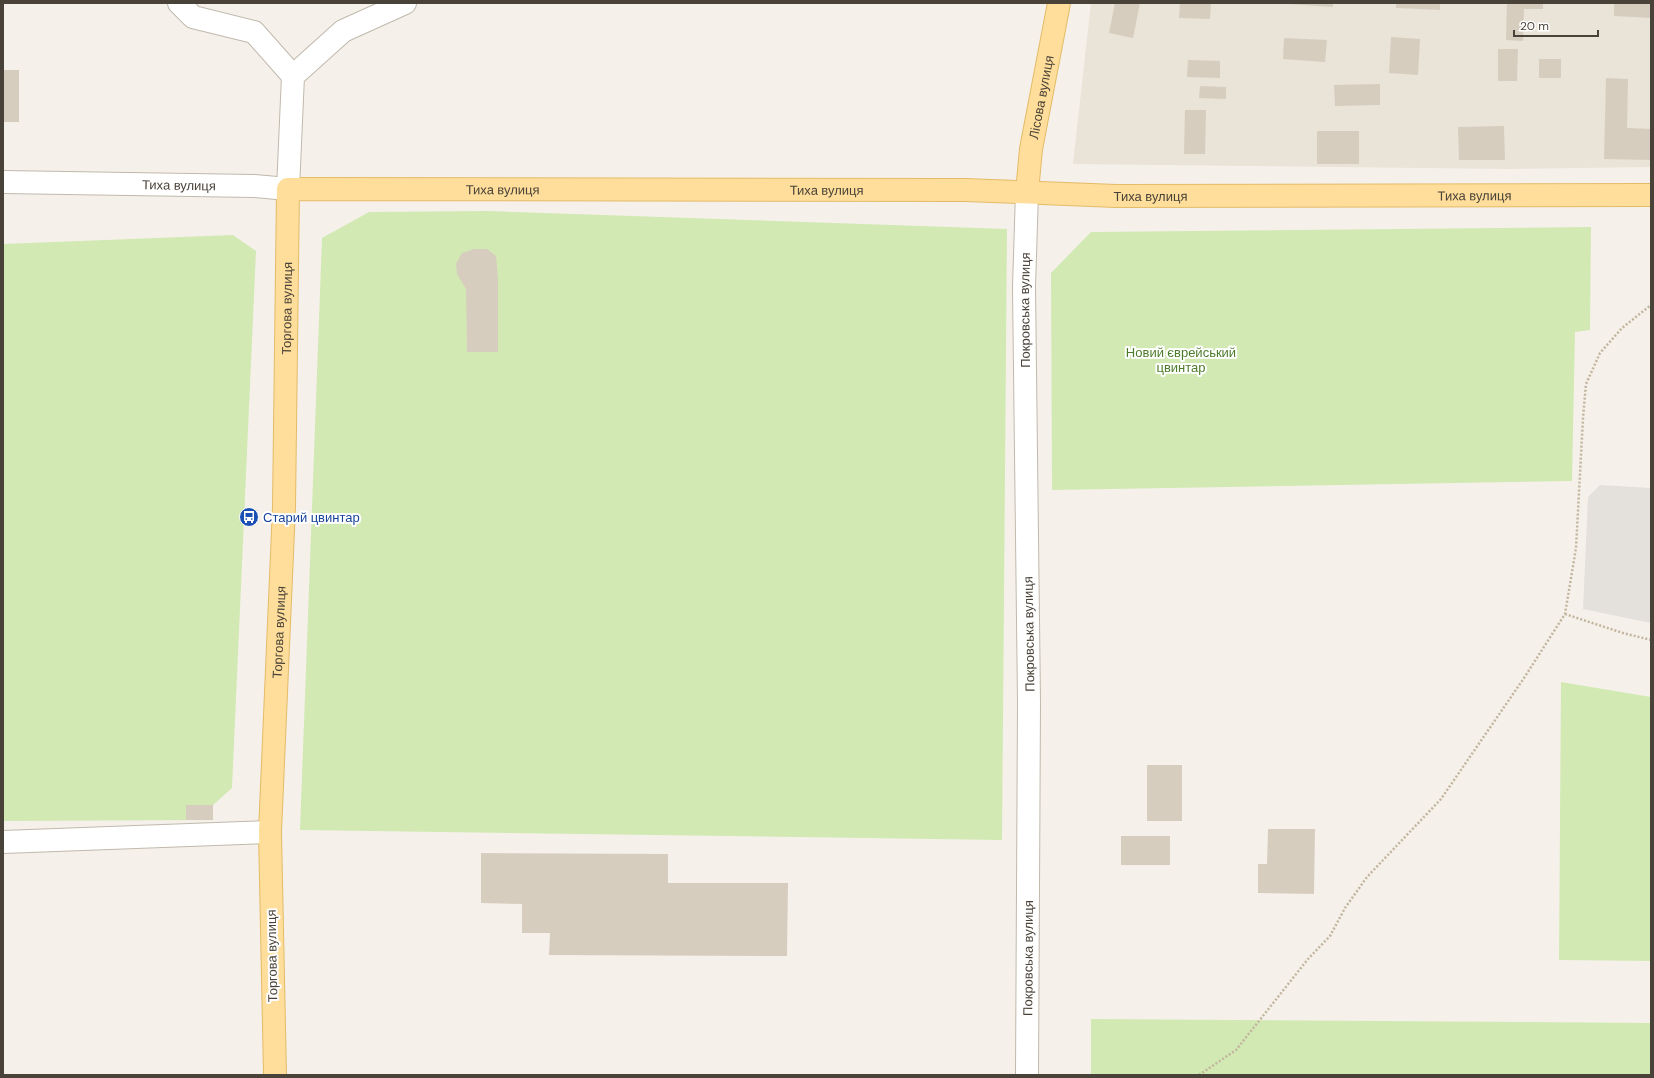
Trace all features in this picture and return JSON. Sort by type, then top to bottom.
[{"type":"main road","name":"Лісова вулиця","points":[[1027,192],[1032,142],[1059,3]]},
{"type":"main road","name":"Тиха вулиця","points":[[288,189],[844,188],[965,190],[1116,196],[1651,195]]},
{"type":"main road","name":"Торгова вулиця","points":[[275,1075],[270,832],[284,507],[288,189]]},
{"type":"street","points":[[179,3],[193,17],[254,32],[293,76],[288,189]]},
{"type":"street","points":[[293,76],[343,31],[405,3]]},
{"type":"street","name":"Тиха вулиця","points":[[3,182],[254,186],[288,189]]},
{"type":"street","name":"Покровська вулиця","points":[[1027,192],[1024,232],[1024,287],[1029,703],[1027,1075]]},
{"type":"street","points":[[3,842],[270,832]]},
{"type":"path","points":[[1199,1075],[1236,1050],[1308,959],[1330,936],[1345,908],[1366,877],[1441,799],[1524,678],[1565,614],[1576,548],[1582,418],[1586,384],[1600,353],[1622,328],[1651,305]]},
{"type":"path","points":[[1565,614],[1623,633],[1651,640]]},
{"type":"shaded area","points":[[1091,3],[1651,3],[1651,167],[1508,169],[1073,164]]},
{"type":"shaded area","points":[[1600,485],[1651,488],[1651,623],[1583,609],[1588,497]]},
{"type":"green space","points":[[487,211],[1007,229],[1002,840],[300,830],[322,238],[369,212]]},
{"type":"green space","name":"Новий єврейський цвинтар","points":[[1591,227],[1590,330],[1575,332],[1572,481],[1052,490],[1051,273],[1091,232]]},
{"type":"green space","points":[[233,235],[256,251],[232,788],[213,805],[213,820],[3,821],[3,244]]},
{"type":"green space","points":[[1561,682],[1651,697],[1651,961],[1559,960]]},
{"type":"green space","points":[[1091,1019],[1651,1023],[1651,1075],[1091,1075]]},
{"type":"building","points":[[1115,3],[1140,3],[1133,38],[1109,33]]},
{"type":"building","points":[[1180,3],[1211,3],[1210,19],[1179,18]]},
{"type":"building","points":[[1333,3],[1333,7],[1288,4]]},
{"type":"building","points":[[1396,3],[1440,3],[1440,10],[1396,8]]},
{"type":"building","points":[[1507,3],[1543,3],[1543,9],[1524,9],[1523,41],[1506,40]]},
{"type":"building","points":[[1614,3],[1651,3],[1651,18],[1614,16]]},
{"type":"building","points":[[1391,37],[1420,39],[1418,75],[1389,73]]},
{"type":"building","points":[[1284,38],[1327,40],[1325,62],[1283,59]]},
{"type":"building","points":[[1498,49],[1518,49],[1517,81],[1498,81]]},
{"type":"building","points":[[1539,59],[1561,59],[1561,78],[1539,78]]},
{"type":"building","points":[[1188,60],[1220,61],[1220,78],[1187,77]]},
{"type":"building","points":[[3,70],[19,70],[19,122],[3,122]]},
{"type":"building","points":[[1606,78],[1628,79],[1627,128],[1651,129],[1651,160],[1604,159]]},
{"type":"building","points":[[1380,84],[1380,105],[1335,106],[1334,85]]},
{"type":"building","points":[[1200,86],[1226,87],[1226,99],[1199,98]]},
{"type":"building","points":[[1185,110],[1206,110],[1205,154],[1184,154]]},
{"type":"building","points":[[1504,126],[1505,160],[1459,160],[1458,127]]},
{"type":"building","points":[[1317,131],[1359,131],[1359,164],[1317,164]]},
{"type":"building","points":[[474,249],[487,249],[496,256],[498,279],[498,352],[467,352],[466,289],[457,274],[456,264],[462,253]]},
{"type":"building","points":[[1147,765],[1182,765],[1182,821],[1147,821]]},
{"type":"building","points":[[186,805],[213,805],[213,820],[186,820]]},
{"type":"building","points":[[1268,829],[1315,829],[1314,894],[1258,893],[1258,864],[1267,864]]},
{"type":"building","points":[[1121,836],[1170,836],[1170,865],[1121,865]]},
{"type":"building","points":[[481,853],[668,854],[668,883],[788,883],[787,956],[549,955],[550,933],[522,933],[522,904],[481,903]]},
{"type":"place","name":"Старий цвинтар","points":[[249,517]]}]
